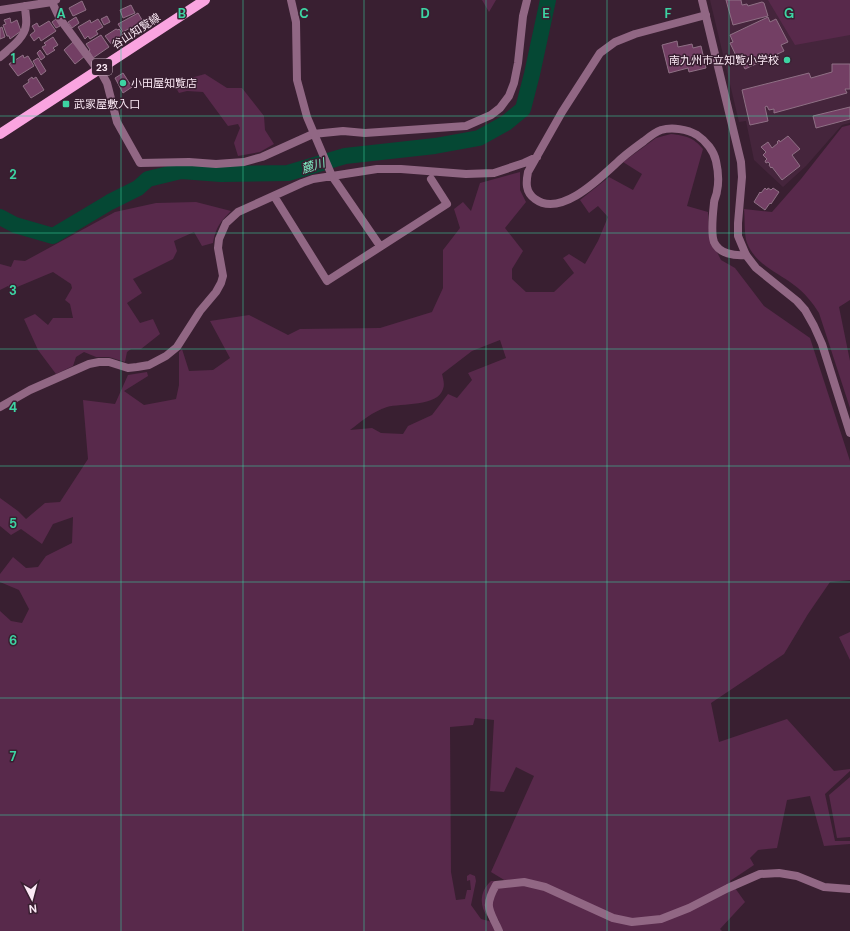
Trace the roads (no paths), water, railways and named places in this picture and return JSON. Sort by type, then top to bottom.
[{"type":"main road","name":"谷山知覧線","points":[[0,134],[205,0]]},
{"type":"street","points":[[291,0],[296,22],[297,80],[306,117],[331,173],[380,246]]},
{"type":"street","points":[[0,10],[54,1],[60,19],[101,72],[107,83],[117,122],[140,163],[189,162],[216,164],[244,162],[262,157],[313,134],[342,131],[365,132],[466,126],[492,115],[500,108],[509,96],[514,83],[518,63],[523,16],[527,0]]},
{"type":"street","points":[[702,0],[741,162],[742,177],[738,236],[746,255],[756,268],[797,301],[805,310],[822,344],[850,433]]},
{"type":"street","points":[[0,57],[25,31],[25,6]]},
{"type":"street","points":[[706,15],[621,39],[600,53],[569,101],[536,157],[528,172],[526,182],[530,194],[536,200],[542,203],[553,204],[564,202],[581,193],[623,157],[660,130],[684,130],[695,134],[702,139],[709,146],[716,160],[718,186],[714,201],[714,243],[729,254],[736,256],[746,255]]},
{"type":"street","points":[[0,408],[30,390],[89,364],[109,362],[128,368],[137,368],[149,365],[166,356],[177,347],[200,311],[216,292],[221,283],[223,276],[218,248],[219,239],[226,223],[238,212],[302,183],[331,173],[377,169],[401,169],[466,174],[494,173],[524,163],[536,157]]},
{"type":"street","points":[[274,196],[327,281],[447,204],[430,178]]},
{"type":"street","points":[[499,931],[493,921],[488,904],[489,897],[496,885],[524,882],[545,887],[613,918],[632,922],[661,919],[689,908],[760,874],[779,873],[797,876],[824,887],[850,889]]},
{"type":"waterway","name":"麓川","points":[[0,217],[15,225],[53,236],[110,202],[138,188],[148,179],[181,171],[221,174],[288,173],[345,156],[435,146],[479,138],[506,123],[523,109],[548,0]]},
{"type":"place","name":"南九州市立知覧小学校","points":[[787,60]]},
{"type":"place","name":"小田屋知覧店","points":[[123,83]]},
{"type":"place","name":"武家屋敷入口","points":[[66,104]]}]
